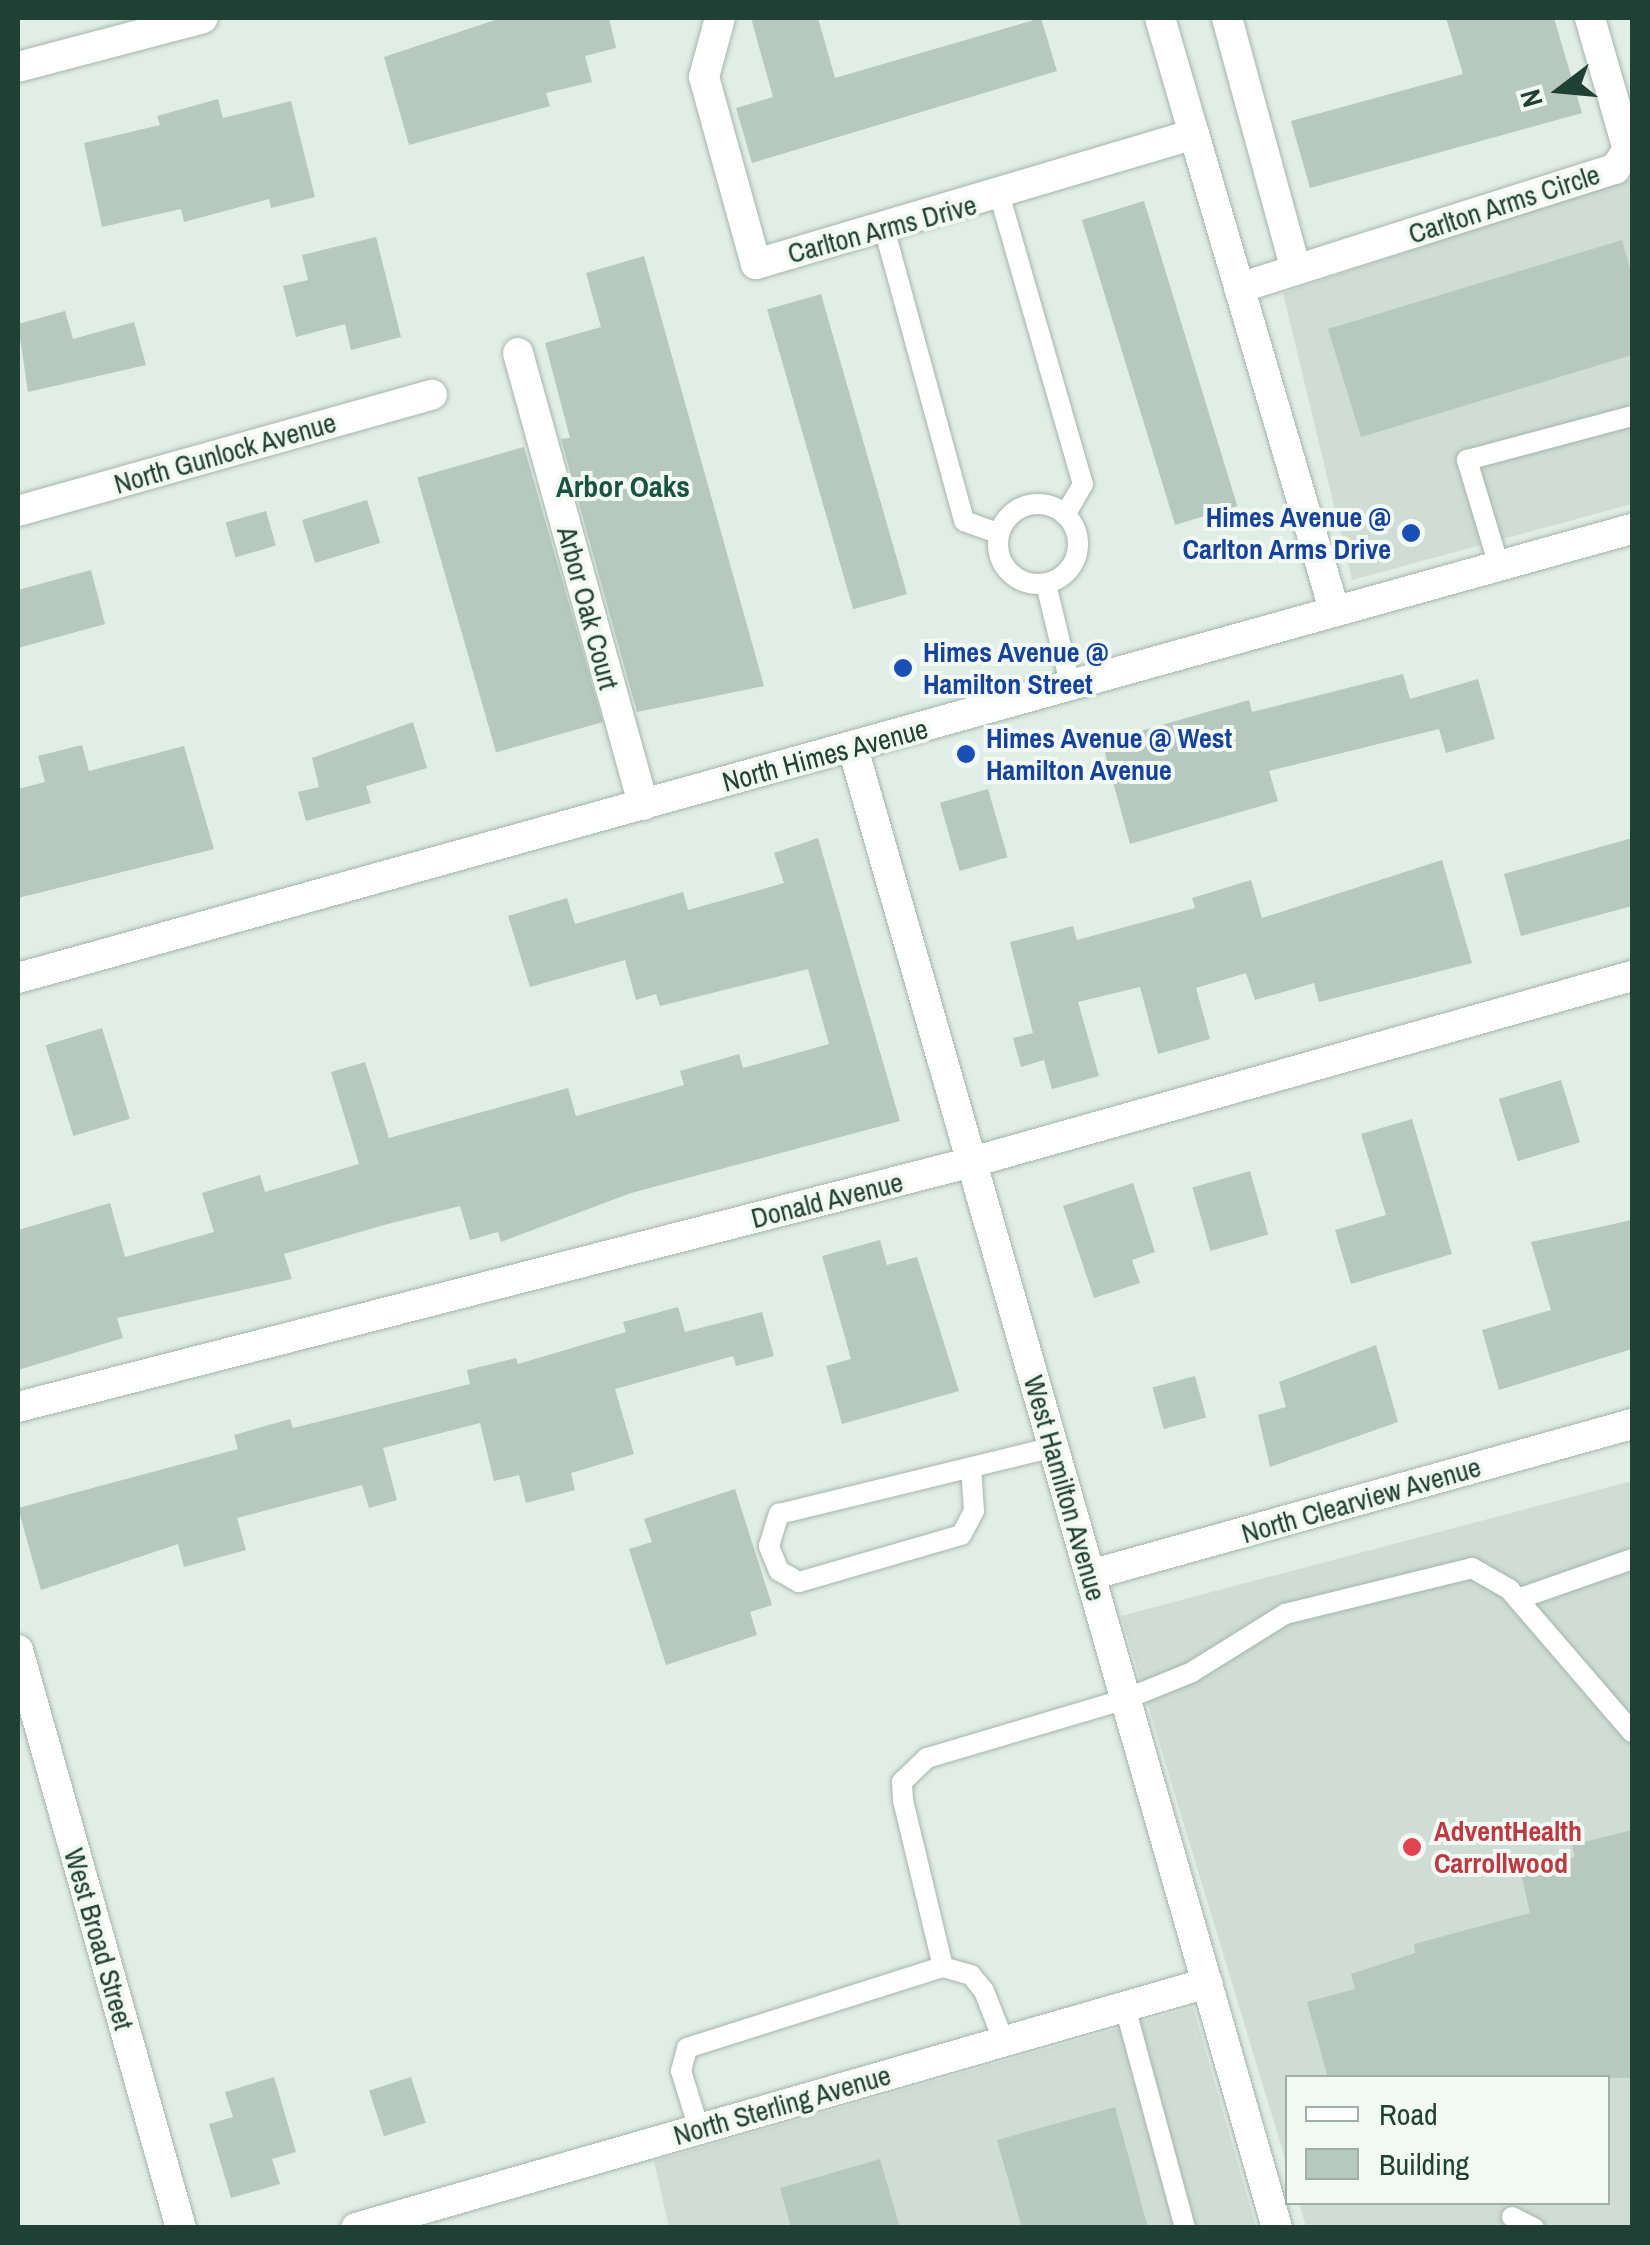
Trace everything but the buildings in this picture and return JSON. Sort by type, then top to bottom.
[{"type":"street","points":[[18,67],[203,18]]},
{"type":"street","name":"Carlton Arms Drive","points":[[720,18],[704,77],[756,264],[1000,197],[1194,134]]},
{"type":"street","points":[[1160,18],[1335,612]]},
{"type":"street","points":[[1227,18],[1296,270]]},
{"type":"street","name":"Carlton Arms Circle","points":[[1239,288],[1615,169],[1628,150],[1590,18]]},
{"type":"street","name":"Arbor Oak Court","points":[[518,352],[642,805]]},
{"type":"street","name":"North Gunlock Avenue","points":[[18,511],[432,395]]},
{"type":"street","name":"North Himes Avenue","points":[[18,978],[1632,529]]},
{"type":"street","name":"West Hamilton Avenue","points":[[853,748],[1277,2228]]},
{"type":"street","name":"Donald Avenue","points":[[18,1407],[972,1162],[1632,976]]},
{"type":"street","name":"North Clearview Avenue","points":[[1090,1576],[1632,1424]]},
{"type":"street","name":"West Broad Street","points":[[18,1650],[181,2228]]},
{"type":"street","name":"North Sterling Avenue","points":[[356,2228],[1207,1984]]},
{"type":"lane","points":[[1000,197],[1083,484],[1065,515]]},
{"type":"lane","points":[[884,228],[964,521],[999,534]]},
{"type":"lane","points":[[1499,566],[1467,460],[1632,416]]},
{"type":"lane","points":[[999,534],[1027,505],[1065,515],[1077,535],[1075,561],[1046,584]]},
{"type":"lane","points":[[999,534],[1008,571],[1046,584]]},
{"type":"lane","points":[[1046,584],[1071,687]]},
{"type":"lane","points":[[971,1467],[974,1511],[951,1540],[800,1582],[774,1559],[770,1530],[779,1514],[1053,1446]]},
{"type":"lane","points":[[1518,1599],[1632,1560]]},
{"type":"lane","points":[[944,1967],[903,1801],[910,1767],[1126,1699],[1192,1672],[1285,1614],[1472,1568],[1518,1599],[1632,1732]]},
{"type":"lane","points":[[698,2129],[681,2071],[687,2048],[944,1967],[977,1983],[1004,2042]]},
{"type":"lane","points":[[1125,2007],[1185,2228]]},
{"type":"lane","points":[[1512,2217],[1534,2228]]},
{"type":"shaded area","points":[[1632,178],[1632,504],[1352,580],[1283,293]]},
{"type":"shaded area","name":"AdventHealth Carrollwood","points":[[1632,1481],[1632,2227],[1306,2227],[1300,2205],[1610,2205],[1610,2075],[1285,2075],[1285,2158],[1121,1616]]},
{"type":"shaded area","points":[[1193,2007],[1256,2227],[669,2227],[654,2161]]},
{"type":"place","name":"Himes Avenue @ Carlton Arms Drive","points":[[1411,533]]},
{"type":"place","name":"Himes Avenue @ Hamilton Street","points":[[903,668]]},
{"type":"place","name":"Himes Avenue @ West Hamilton Avenue","points":[[966,754]]},
{"type":"place","name":"AdventHealth Carrollwood","points":[[1412,1847]]},
{"type":"district","name":"Arbor Oaks","points":[[623,486]]}]
